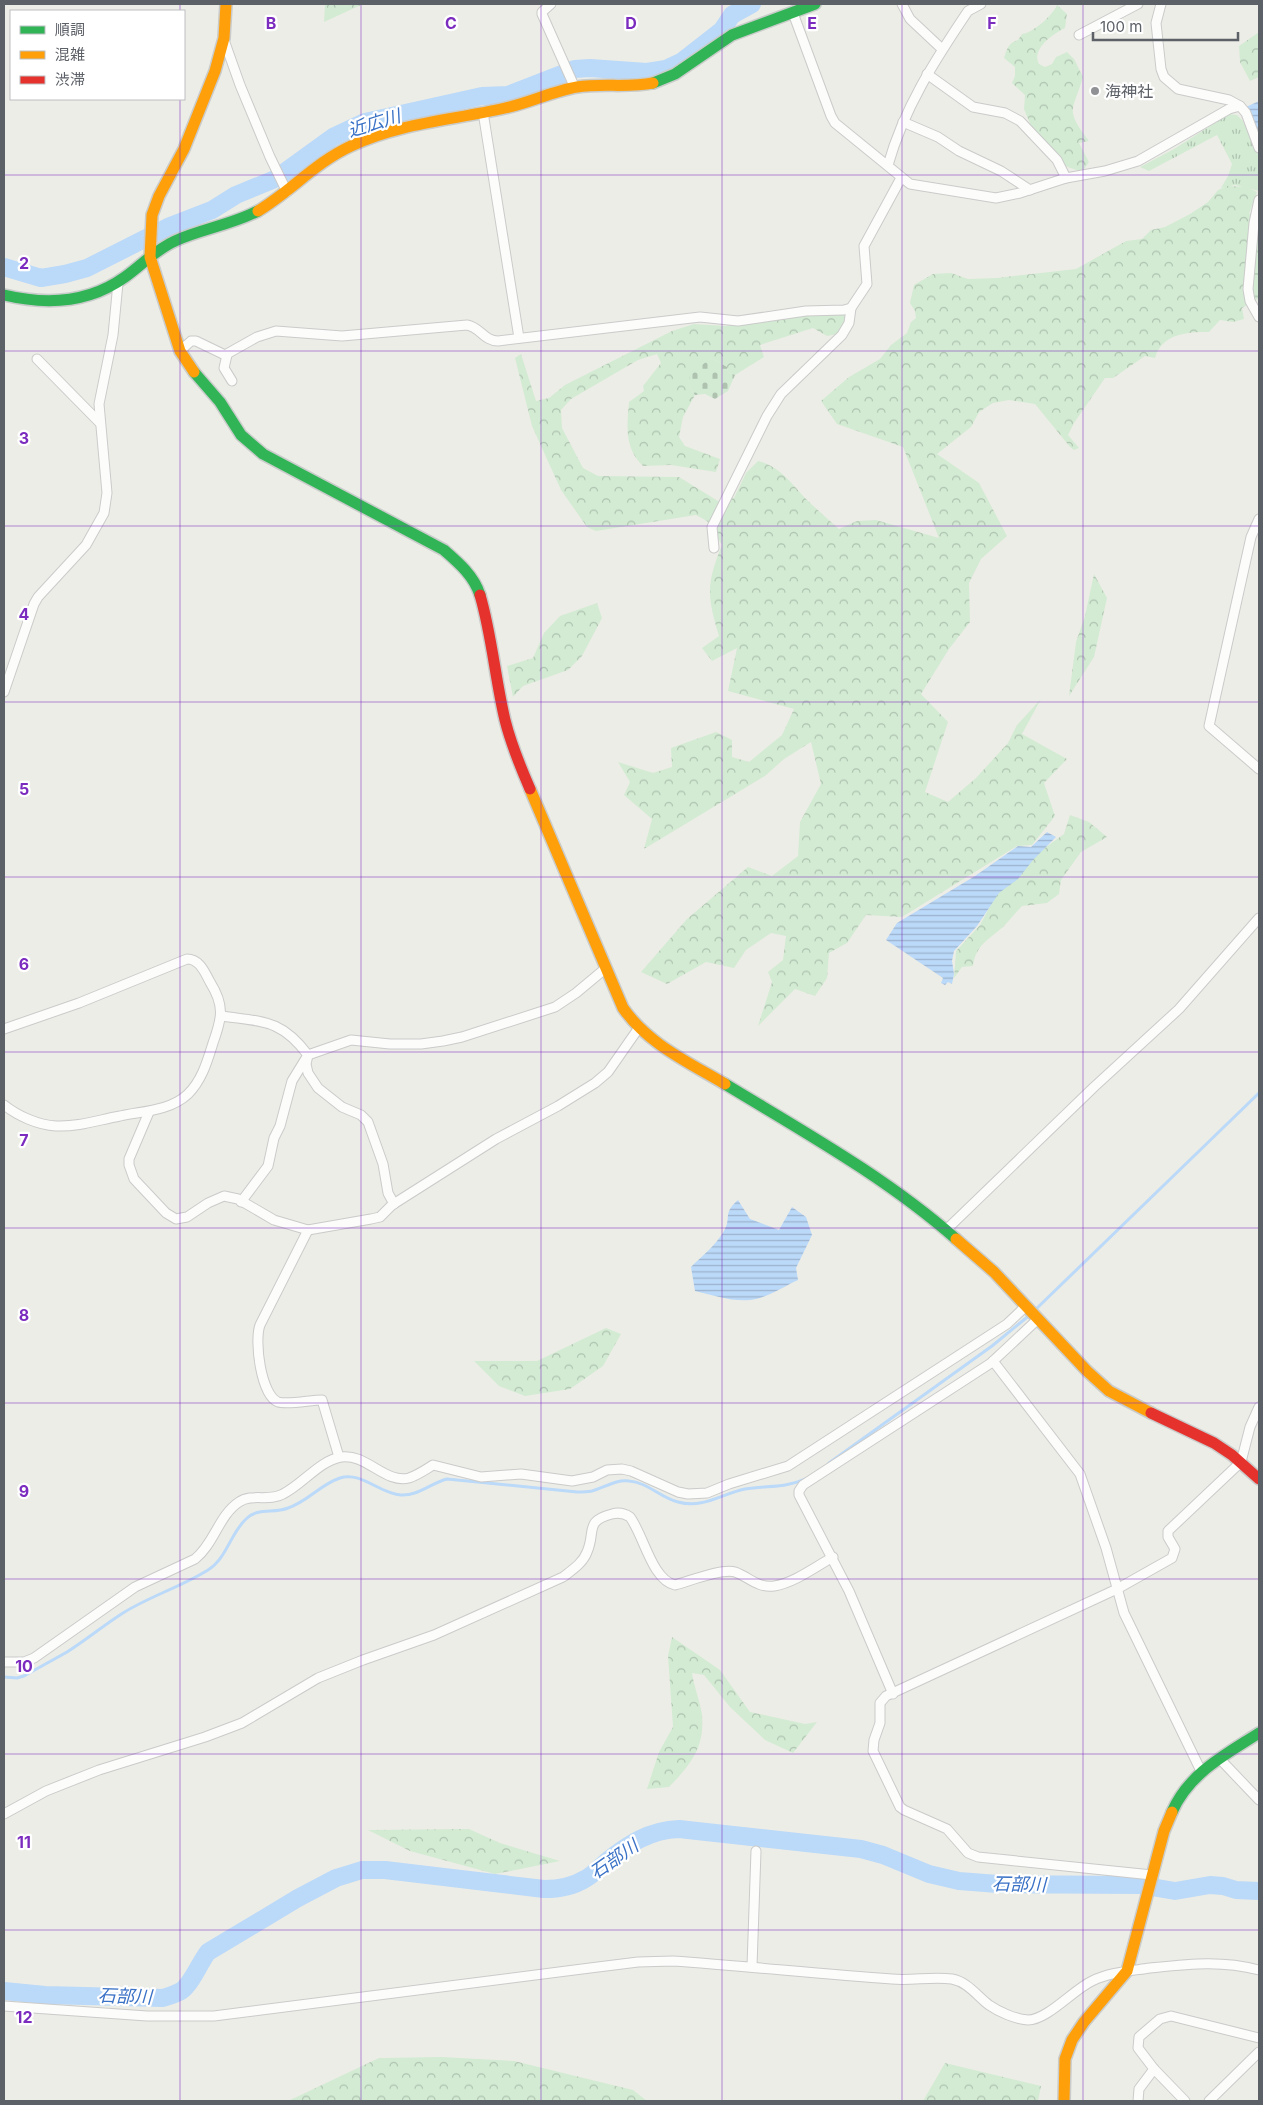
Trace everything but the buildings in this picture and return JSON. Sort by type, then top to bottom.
[{"type":"street","points":[[226,4],[224,38],[215,71],[184,149],[159,196],[152,215],[150,257],[180,351],[194,372],[225,410],[241,435],[254,448],[444,550],[472,578],[478,588],[487,616],[505,719],[517,760],[619,1002],[638,1029],[654,1041],[846,1157],[946,1230],[994,1272],[1087,1371],[1115,1395],[1202,1436],[1223,1448],[1259,1479]]},
{"type":"street","points":[[551,4],[542,14],[574,84]]},
{"type":"street","points":[[4,296],[26,301],[61,302],[91,295],[118,282],[169,244],[255,212],[285,188],[325,161],[364,140],[411,125],[511,107],[574,84],[634,85],[662,80],[688,67],[730,36],[815,4]]},
{"type":"street","points":[[902,4],[910,19],[942,49]]},
{"type":"street","points":[[888,165],[903,122],[916,93],[968,10],[980,4]]},
{"type":"street","points":[[1079,35],[1138,4]]},
{"type":"street","points":[[1161,4],[1156,23],[1161,51],[1161,69],[1166,80],[1178,90],[1229,100],[1240,106],[1246,113],[1259,148]]},
{"type":"street","points":[[793,12],[831,116],[845,132],[910,184],[992,199],[1005,197],[1066,178],[1105,171],[1138,161],[1229,109],[1240,106]]},
{"type":"street","points":[[224,38],[240,85],[285,188]]},
{"type":"street","points":[[927,74],[973,107],[1005,113],[1017,118],[1052,154],[1063,169],[1066,178]]},
{"type":"street","points":[[483,112],[519,338]]},
{"type":"street","points":[[903,122],[938,137],[959,151],[1001,171],[1030,190]]},
{"type":"street","points":[[714,548],[712,527],[767,416],[781,394],[842,335],[849,323],[851,308],[867,284],[864,246],[901,178]]},
{"type":"street","points":[[1259,200],[1254,223],[1248,289],[1250,301],[1259,317]]},
{"type":"street","points":[[4,692],[34,604],[38,597],[86,545],[104,512],[107,493],[98,404],[113,335],[118,282]]},
{"type":"street","points":[[180,351],[191,341],[196,341],[221,355],[227,355],[257,337],[281,330],[342,336],[467,324],[473,326],[486,338],[493,341],[565,335],[700,317],[738,321],[806,311],[851,308]]},
{"type":"street","points":[[227,355],[224,368],[232,381]]},
{"type":"street","points":[[37,359],[100,423]]},
{"type":"street","points":[[1259,519],[1250,538],[1209,726],[1259,769]]},
{"type":"street","points":[[946,1230],[1094,1087],[1179,1009],[1259,918]]},
{"type":"street","points":[[4,1029],[79,1003],[187,959],[194,960],[201,967],[216,993],[222,1016],[206,1066],[198,1082],[180,1101],[149,1112],[121,1115],[79,1126],[54,1126],[25,1117],[4,1105]]},
{"type":"street","points":[[241,1202],[271,1161],[274,1138],[280,1126],[292,1081],[308,1055],[351,1040],[390,1044],[443,1042],[555,1007],[576,993],[606,968]]},
{"type":"street","points":[[222,1016],[266,1022],[278,1026],[293,1036],[308,1055]]},
{"type":"street","points":[[149,1112],[128,1165],[134,1179],[166,1213],[176,1219],[182,1219],[213,1200],[224,1196],[231,1196],[274,1220],[308,1230],[380,1217],[394,1204],[496,1139],[558,1106],[594,1083],[608,1072],[638,1029]]},
{"type":"street","points":[[308,1055],[306,1064],[308,1072],[318,1088],[342,1106],[361,1115],[368,1122],[383,1164],[388,1193],[394,1204]]},
{"type":"street","points":[[308,1230],[260,1325],[257,1333],[258,1347],[265,1386],[272,1397],[282,1402],[322,1400],[339,1457]]},
{"type":"street","points":[[4,1662],[24,1662],[34,1658],[135,1587],[195,1559],[202,1554],[224,1519],[239,1502],[247,1498],[266,1499],[282,1495],[325,1464],[339,1457],[354,1458],[388,1474],[404,1478],[416,1475],[433,1465],[482,1477],[521,1474],[572,1481],[585,1480],[607,1470],[622,1469],[631,1471],[678,1492],[688,1494],[707,1492],[788,1466],[1007,1324],[1026,1306]]},
{"type":"street","points":[[893,1694],[833,1558],[799,1495],[801,1488],[993,1361],[1038,1319]]},
{"type":"street","points":[[993,1361],[1080,1474],[1106,1548],[1124,1613],[1201,1771]]},
{"type":"street","points":[[1152,1875],[978,1857],[968,1853],[947,1829],[904,1810],[892,1792],[873,1751],[874,1740],[880,1723],[880,1704],[883,1699],[893,1694],[1117,1589],[1172,1558],[1175,1550],[1167,1534],[1170,1527],[1241,1462],[1250,1427],[1259,1407]]},
{"type":"street","points":[[4,1814],[46,1792],[100,1770],[205,1737],[242,1723],[318,1678],[362,1660],[434,1635],[562,1577],[573,1569],[587,1553],[592,1526],[602,1516],[618,1513],[630,1517],[656,1569],[669,1584],[675,1585],[726,1571],[736,1572],[759,1585],[776,1586],[833,1558]]},
{"type":"street","points":[[1064,2101],[1065,2059],[1072,2040],[1084,2022],[1127,1971],[1164,1831],[1173,1809],[1184,1790],[1201,1771],[1259,1733]]},
{"type":"street","points":[[1219,1758],[1259,1800]]},
{"type":"street","points":[[752,1966],[756,1851]]},
{"type":"street","points":[[4,2006],[147,2016],[214,2016],[638,1962],[673,1961],[752,1966],[894,1980],[958,1980],[972,1989],[990,2005],[1012,2016],[1029,2020],[1044,2014],[1078,1988],[1103,1976],[1127,1971],[1203,1962],[1247,1966],[1259,1970]]},
{"type":"street","points":[[1185,2101],[1154,2069],[1138,2048],[1139,2037],[1160,2018],[1171,2016],[1259,2038]]},
{"type":"street","points":[[1209,2101],[1259,2052]]},
{"type":"street","points":[[1138,2101],[1139,2089],[1154,2069]]},
{"type":"green space","points":[[325,4],[363,4],[324,22]]},
{"type":"green space","points":[[1057,5],[1067,14],[1065,28],[1044,43],[1037,58],[1039,64],[1045,67],[1052,64],[1056,57],[1067,52],[1074,59],[1083,77],[1073,110],[1076,122],[1089,141],[1079,143],[1089,162],[1082,172],[1062,165],[1031,126],[1024,109],[1025,95],[1012,83],[1015,76],[1015,67],[1004,58],[1010,45],[1018,40],[1022,34],[1042,23]]},
{"type":"green space","points":[[1259,32],[1259,77],[1250,81],[1240,62],[1239,46]]},
{"type":"green space","points":[[1229,114],[1237,115],[1243,121],[1259,157],[1259,191],[1235,185],[1221,188],[1232,164],[1217,135],[1149,171],[1140,167],[1174,149]]},
{"type":"green space","points":[[1227,186],[1247,187],[1257,192],[1249,214],[1259,211],[1259,298],[1242,308],[1244,319],[1233,322],[1220,320],[1209,332],[1177,336],[1163,343],[1155,358],[1145,356],[1113,378],[1105,378],[1074,423],[1068,435],[1079,448],[1074,450],[1070,447],[1035,404],[1009,400],[993,403],[979,412],[971,427],[937,454],[979,483],[1007,536],[981,559],[969,583],[970,622],[949,649],[921,694],[948,722],[925,792],[948,802],[976,778],[1008,743],[1017,725],[1041,699],[1022,734],[1067,759],[1044,783],[1055,816],[1032,845],[1017,846],[902,917],[866,915],[847,943],[829,953],[827,978],[815,996],[795,989],[758,1026],[772,982],[768,972],[783,960],[786,936],[771,933],[746,950],[734,968],[706,962],[667,984],[641,972],[687,919],[748,867],[772,876],[798,856],[800,822],[821,784],[811,742],[784,759],[765,776],[644,849],[652,819],[624,795],[630,782],[618,762],[653,773],[672,767],[671,748],[716,732],[732,740],[732,757],[749,762],[782,735],[794,709],[728,691],[737,648],[712,661],[702,648],[719,636],[710,600],[710,590],[713,570],[722,545],[707,521],[696,515],[596,531],[587,527],[561,490],[532,426],[515,358],[521,354],[536,401],[549,398],[565,385],[672,331],[694,324],[726,326],[773,317],[819,313],[848,314],[848,332],[827,336],[813,328],[760,345],[764,357],[735,375],[728,372],[727,367],[711,358],[689,386],[695,395],[683,417],[679,437],[685,446],[720,459],[716,472],[671,465],[643,466],[633,452],[628,436],[629,402],[644,391],[643,386],[661,363],[657,354],[638,360],[571,399],[561,410],[562,428],[583,468],[598,476],[679,477],[718,501],[734,498],[746,473],[758,461],[765,463],[784,475],[808,501],[839,529],[857,521],[876,520],[939,538],[903,447],[837,424],[821,401],[849,377],[880,359],[891,345],[907,333],[911,322],[916,318],[915,311],[910,303],[914,285],[933,274],[951,273],[968,279],[997,278],[1076,269],[1126,241],[1142,239],[1151,230],[1165,227],[1190,214],[1208,202],[1218,190]]},
{"type":"green space","points":[[711,358],[727,367],[728,372],[735,375],[728,391],[715,399],[705,394],[695,395],[689,386],[690,375]]},
{"type":"green space","points":[[1094,574],[1107,598],[1094,657],[1069,696],[1076,642],[1085,616]]},
{"type":"green space","points":[[597,603],[602,618],[582,656],[568,670],[523,686],[513,697],[507,666],[533,658],[544,633],[560,616]]},
{"type":"green space","points":[[1070,815],[1089,822],[1107,837],[1081,852],[1061,880],[1059,894],[1047,903],[1022,906],[1004,926],[980,947],[973,966],[962,967],[954,978],[956,951],[980,925],[997,893],[1035,855],[1064,834]]},
{"type":"green space","points":[[606,1328],[621,1334],[603,1366],[570,1389],[525,1396],[499,1386],[474,1361],[537,1361]]},
{"type":"green space","points":[[672,1637],[720,1670],[750,1712],[805,1724],[817,1722],[793,1753],[765,1740],[730,1707],[704,1675],[692,1673],[702,1715],[701,1737],[698,1746],[689,1763],[669,1787],[647,1789],[659,1752],[673,1727],[668,1656]]},
{"type":"green space","points":[[469,1829],[500,1843],[560,1861],[495,1874],[410,1851],[368,1830]]},
{"type":"green space","points":[[442,2057],[514,2061],[633,2090],[647,2101],[288,2101],[379,2058]]},
{"type":"green space","points":[[945,2063],[1041,2086],[1038,2101],[923,2101]]},
{"type":"water","points":[[1259,101],[1259,138],[1246,107]]},
{"type":"water","points":[[1047,832],[1056,837],[1033,860],[1018,879],[999,893],[977,926],[954,951],[952,984],[948,982],[945,985],[941,983],[943,978],[886,940],[897,923],[975,876],[1018,846],[1031,847]]},
{"type":"water","points":[[738,1200],[750,1219],[779,1230],[792,1207],[806,1217],[812,1235],[796,1268],[798,1280],[769,1295],[750,1300],[729,1299],[695,1291],[691,1267],[721,1236],[726,1226],[730,1209]]},
{"type":"waterway","name":"近広川","points":[[4,267],[41,278],[87,268],[168,227],[212,210],[236,195],[275,179],[333,137],[365,122],[482,96],[508,95],[575,69],[590,68],[647,72],[666,69],[681,62],[722,30],[732,15],[752,4]]},
{"type":"waterway","points":[[1035,1310],[1259,1093]]},
{"type":"waterway","points":[[829,1463],[992,1346],[1031,1314]]},
{"type":"waterway","points":[[4,1677],[17,1678],[24,1676],[67,1652],[133,1607],[208,1570],[220,1559],[236,1532],[251,1515],[282,1510],[295,1505],[327,1484],[340,1478],[348,1477],[363,1480],[393,1494],[401,1495],[419,1491],[447,1479],[577,1492],[592,1491],[615,1482],[629,1481],[642,1484],[672,1500],[687,1504],[712,1500],[745,1489],[782,1486],[805,1479]]},
{"type":"waterway","name":"石部川","points":[[4,1991],[45,1995],[163,1998],[185,1988],[208,1952],[298,1898],[336,1878],[362,1870],[385,1870],[544,1889],[560,1888],[570,1886],[588,1877],[614,1855],[640,1839],[658,1832],[679,1829],[861,1849],[883,1855],[929,1874],[959,1881],[998,1884],[1140,1885],[1175,1891],[1210,1885],[1236,1890],[1259,1891]]},
{"type":"traffic: fast","points":[[653,83],[675,74],[732,35],[815,4]]},
{"type":"traffic: fast","points":[[4,295],[51,301],[82,297],[111,286],[155,253],[175,241],[258,211]]},
{"type":"traffic: fast","points":[[194,372],[220,402],[241,435],[263,454],[444,550],[470,576],[480,595]]},
{"type":"traffic: fast","points":[[725,1084],[815,1138],[873,1176],[930,1217],[956,1239]]},
{"type":"traffic: fast","points":[[1172,1812],[1188,1786],[1209,1766],[1259,1733]]},
{"type":"traffic: slow","points":[[194,372],[180,351],[150,257],[152,215],[159,196],[184,149],[215,71],[224,38],[226,4]]},
{"type":"traffic: slow","points":[[258,211],[326,160],[369,138],[407,127],[505,108],[577,87],[653,83]]},
{"type":"traffic: slow","points":[[530,789],[623,1008],[644,1032],[669,1051],[725,1084]]},
{"type":"traffic: slow","points":[[956,1239],[994,1272],[1087,1371],[1109,1391],[1151,1413]]},
{"type":"traffic: slow","points":[[1064,2101],[1065,2059],[1072,2040],[1084,2022],[1127,1971],[1164,1831],[1172,1812]]},
{"type":"traffic: jam","points":[[480,595],[488,626],[505,720],[516,755],[530,789]]},
{"type":"traffic: jam","points":[[1151,1413],[1214,1443],[1232,1455],[1259,1479]]},
{"type":"place","name":"海神社","points":[[1095,91]]}]
